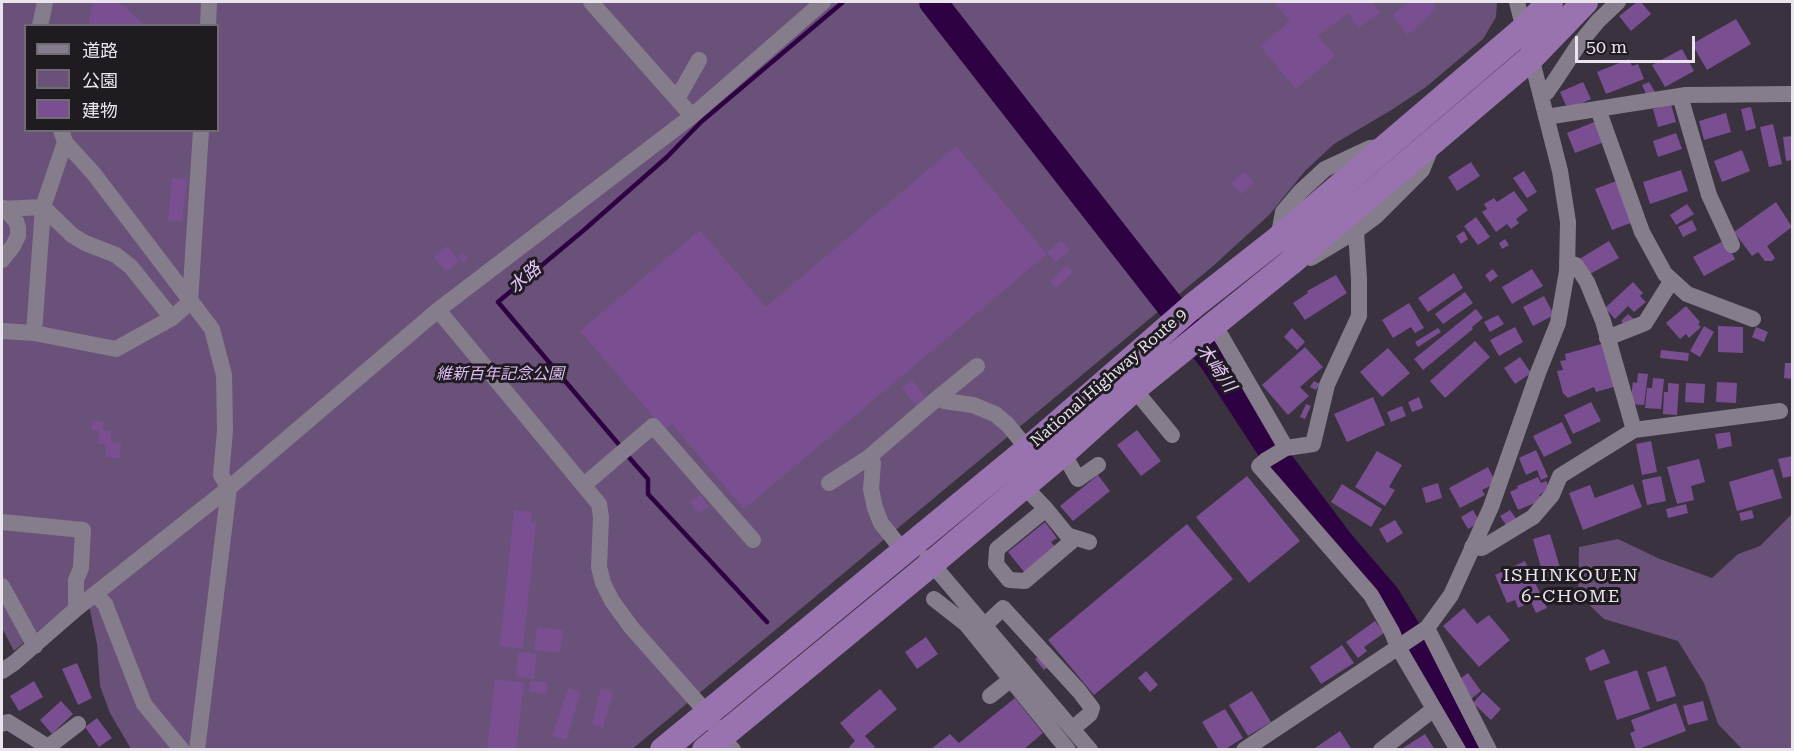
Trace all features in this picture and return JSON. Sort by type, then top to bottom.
[{"type":"highway","name":"National Highway Route 9","points":[[663,750],[909,548],[1194,305],[1278,239],[1524,29],[1550,2]]},
{"type":"highway","name":"National Highway Route 9","points":[[719,745],[1063,453],[1134,389],[1290,263],[1531,58],[1585,2]]},
{"type":"street","points":[[40,24],[45,2]]},
{"type":"street","points":[[208,24],[209,2]]},
{"type":"street","points":[[591,2],[692,116]]},
{"type":"street","points":[[2,671],[35,646],[76,609],[229,488],[438,310],[692,116],[823,2]]},
{"type":"street","points":[[1244,750],[1428,627],[1450,595],[1491,507],[1558,323],[1567,263],[1568,222],[1560,171],[1517,2]]},
{"type":"street","points":[[1541,96],[1547,92],[1579,44],[1618,2]]},
{"type":"street","points":[[677,99],[699,60]]},
{"type":"street","points":[[1546,117],[1680,96],[1792,94]]},
{"type":"street","points":[[1680,96],[1708,195],[1732,245]]},
{"type":"street","points":[[1598,109],[1642,232],[1665,274],[1687,294],[1753,319]]},
{"type":"street","points":[[2,330],[34,333],[116,348],[172,318],[190,302],[201,132]]},
{"type":"street","points":[[63,136],[212,329],[224,375],[225,431],[221,476],[229,488],[197,750]]},
{"type":"street","points":[[34,333],[44,207],[63,136]]},
{"type":"street","points":[[1290,263],[1310,258],[1377,216],[1422,170],[1435,139]]},
{"type":"street","points":[[3,209],[44,207],[72,235],[85,243],[116,255],[131,267],[172,318]]},
{"type":"street","points":[[2,261],[18,237],[16,220],[3,209]]},
{"type":"street","points":[[1356,231],[1359,316],[1328,385],[1313,444],[1286,448],[1259,466],[1371,595],[1398,647],[1458,750]]},
{"type":"street","points":[[1567,263],[1576,265],[1587,282],[1603,321],[1634,430]]},
{"type":"street","points":[[1607,338],[1645,324],[1672,280]]},
{"type":"street","points":[[438,310],[599,504],[601,517],[599,567],[603,583],[612,601],[631,627],[707,713],[719,745]]},
{"type":"street","points":[[1211,326],[1286,448]]},
{"type":"street","points":[[830,483],[868,458],[977,366]]},
{"type":"street","points":[[1134,389],[1172,435]]},
{"type":"street","points":[[940,396],[944,401],[973,405],[995,414],[1027,448]]},
{"type":"street","points":[[1472,547],[1482,548],[1533,517],[1552,495],[1560,476],[1634,430],[1780,411]]},
{"type":"street","points":[[584,485],[652,426],[753,540]]},
{"type":"street","points":[[1063,453],[1078,478],[1098,465]]},
{"type":"street","points":[[868,458],[873,463],[871,489],[881,523],[931,564],[984,626],[1068,750]]},
{"type":"street","points":[[1024,486],[1046,509],[1072,541],[1024,581],[1009,580],[996,564],[997,549],[1046,509]]},
{"type":"street","points":[[2,522],[83,530],[81,568],[76,580],[76,609]]},
{"type":"street","points":[[1067,535],[1089,542]]},
{"type":"street","points":[[2,586],[35,646]]},
{"type":"street","points":[[95,594],[105,604],[144,704],[182,750]]},
{"type":"street","points":[[934,599],[966,624],[1072,729],[1090,750]]},
{"type":"street","points":[[984,626],[1003,608],[1079,691],[1092,708],[1090,714],[1072,729]]},
{"type":"street","points":[[1428,627],[1489,750]]},
{"type":"street","points":[[990,696],[1016,675]]},
{"type":"street","points":[[1383,749],[1434,709]]},
{"type":"street","points":[[2,724],[8,722],[48,747],[78,724]]},
{"type":"green space","name":"維新百年記念公園","points":[[2,2],[1497,2],[1496,17],[1483,39],[1426,87],[1334,144],[1305,171],[1269,215],[1213,266],[631,750],[131,749],[110,713],[100,686],[97,644],[86,591],[14,651],[2,628]]},
{"type":"green space","points":[[1792,514],[1792,749],[1742,749],[1718,724],[1704,683],[1678,641],[1604,619],[1578,594],[1579,547],[1618,539],[1660,559],[1712,578],[1738,554],[1760,546]]},
{"type":"building","points":[[93,2],[115,2],[123,5],[143,24],[88,24]]},
{"type":"building","points":[[1273,2],[1371,2],[1380,12],[1359,28],[1348,13],[1318,36],[1335,56],[1296,89],[1260,46],[1290,21]]},
{"type":"building","points":[[1409,2],[1432,2],[1437,8],[1407,35],[1393,15]]},
{"type":"building","points":[[1637,2],[1641,2],[1651,14],[1631,31],[1619,16]]},
{"type":"building","points":[[1736,19],[1751,44],[1707,70],[1692,44]]},
{"type":"building","points":[[1682,49],[1694,71],[1665,87],[1652,65]]},
{"type":"building","points":[[1629,59],[1632,66],[1638,64],[1644,79],[1606,94],[1597,72]]},
{"type":"building","points":[[1583,82],[1591,99],[1568,110],[1560,92]]},
{"type":"building","points":[[1649,82],[1655,92],[1647,96],[1642,85]]},
{"type":"building","points":[[1671,104],[1676,122],[1658,127],[1653,109]]},
{"type":"building","points":[[1751,107],[1756,128],[1746,131],[1741,109]]},
{"type":"building","points":[[1726,113],[1731,132],[1704,140],[1699,121]]},
{"type":"building","points":[[1599,120],[1607,141],[1575,153],[1567,133]]},
{"type":"building","points":[[1773,124],[1782,164],[1769,167],[1760,127]]},
{"type":"building","points":[[1676,133],[1682,149],[1658,157],[1653,141]]},
{"type":"building","points":[[1792,136],[1792,160],[1786,161],[1783,137]]},
{"type":"building","points":[[956,146],[1047,254],[744,509],[672,424],[665,430],[580,331],[700,230],[766,307]]},
{"type":"building","points":[[1742,150],[1750,171],[1722,182],[1714,161]]},
{"type":"building","points":[[1471,162],[1480,176],[1457,191],[1448,177]]},
{"type":"building","points":[[1681,170],[1688,191],[1650,204],[1643,182]]},
{"type":"building","points":[[1524,171],[1537,192],[1527,198],[1513,178]]},
{"type":"building","points":[[1244,172],[1254,183],[1241,194],[1231,183]]},
{"type":"building","points":[[172,178],[187,179],[182,222],[168,221]]},
{"type":"building","points":[[1619,180],[1636,221],[1612,230],[1595,189]]},
{"type":"building","points":[[1514,191],[1528,210],[1516,219],[1519,223],[1511,229],[1507,224],[1496,232],[1482,212],[1487,209],[1484,204],[1494,198],[1497,202]]},
{"type":"building","points":[[1776,202],[1792,227],[1767,246],[1775,258],[1772,261],[1765,261],[1758,252],[1752,256],[1734,232]]},
{"type":"building","points":[[1687,204],[1694,214],[1676,225],[1670,215]]},
{"type":"building","points":[[1476,217],[1490,237],[1478,245],[1464,226]]},
{"type":"building","points":[[1692,220],[1697,230],[1683,237],[1678,227]]},
{"type":"building","points":[[1464,231],[1468,239],[1461,244],[1456,236]]},
{"type":"building","points":[[1505,239],[1509,245],[1502,249],[1499,243]]},
{"type":"building","points":[[1061,240],[1070,250],[1056,262],[1047,253]]},
{"type":"building","points":[[1725,240],[1735,259],[1704,276],[1693,257]]},
{"type":"building","points":[[1609,241],[1619,258],[1590,274],[1581,258]]},
{"type":"building","points":[[447,246],[459,261],[446,272],[434,256]]},
{"type":"building","points":[[463,252],[468,259],[463,263],[458,256]]},
{"type":"building","points":[[1066,265],[1073,272],[1057,288],[1050,281]]},
{"type":"building","points":[[1493,269],[1498,276],[1490,282],[1485,275]]},
{"type":"building","points":[[1532,269],[1543,286],[1512,304],[1502,287]]},
{"type":"building","points":[[1454,273],[1463,288],[1428,312],[1418,298]]},
{"type":"building","points":[[1336,275],[1347,293],[1305,320],[1293,303],[1308,293],[1307,291]]},
{"type":"building","points":[[1633,282],[1643,293],[1640,296],[1646,302],[1634,312],[1628,306],[1615,319],[1605,308]]},
{"type":"building","points":[[1465,292],[1473,303],[1443,324],[1435,314]]},
{"type":"building","points":[[1544,296],[1554,315],[1533,326],[1523,307]]},
{"type":"building","points":[[1409,303],[1424,328],[1415,333],[1411,327],[1393,338],[1382,320]]},
{"type":"building","points":[[1686,306],[1700,322],[1698,324],[1701,327],[1689,338],[1686,334],[1680,339],[1666,323]]},
{"type":"building","points":[[1476,309],[1483,318],[1423,370],[1414,359]]},
{"type":"building","points":[[1628,314],[1634,319],[1626,326],[1621,321]]},
{"type":"building","points":[[1498,315],[1504,324],[1490,332],[1484,322]]},
{"type":"building","points":[[1704,326],[1714,332],[1700,357],[1690,351]]},
{"type":"building","points":[[1718,326],[1743,327],[1743,353],[1718,352]]},
{"type":"building","points":[[1515,327],[1523,342],[1499,356],[1490,340]]},
{"type":"building","points":[[1756,327],[1768,332],[1764,342],[1752,337]]},
{"type":"building","points":[[1292,328],[1305,342],[1297,350],[1284,337]]},
{"type":"building","points":[[1438,328],[1441,332],[1418,347],[1415,342]]},
{"type":"building","points":[[1475,341],[1490,357],[1445,398],[1430,381]]},
{"type":"building","points":[[1605,343],[1617,386],[1596,392],[1594,387],[1568,398],[1563,393],[1557,371],[1563,370],[1560,361],[1566,360],[1565,354]]},
{"type":"building","points":[[1305,347],[1323,367],[1300,387],[1309,396],[1288,415],[1262,385]]},
{"type":"building","points":[[1388,348],[1410,373],[1382,397],[1360,372]]},
{"type":"building","points":[[1661,350],[1689,353],[1688,361],[1660,358]]},
{"type":"building","points":[[1520,357],[1531,373],[1515,384],[1504,368]]},
{"type":"building","points":[[1785,363],[1792,363],[1792,379],[1784,378]]},
{"type":"building","points":[[1638,373],[1648,374],[1644,405],[1630,404],[1633,382],[1637,383]]},
{"type":"building","points":[[1653,378],[1664,379],[1661,409],[1645,408],[1647,388],[1652,388]]},
{"type":"building","points":[[912,380],[926,398],[916,405],[902,388]]},
{"type":"building","points":[[1314,381],[1320,384],[1316,390],[1310,387]]},
{"type":"building","points":[[1717,382],[1737,383],[1736,403],[1716,402]]},
{"type":"building","points":[[1668,383],[1679,384],[1677,415],[1663,414],[1664,392],[1668,392]]},
{"type":"building","points":[[1686,383],[1705,384],[1704,403],[1685,402]]},
{"type":"building","points":[[1373,397],[1385,425],[1347,442],[1334,414]]},
{"type":"building","points":[[1419,397],[1423,408],[1412,412],[1408,402]]},
{"type":"building","points":[[1591,402],[1601,421],[1573,434],[1564,415]]},
{"type":"building","points":[[1306,404],[1311,406],[1305,419],[1300,417]]},
{"type":"building","points":[[1402,406],[1406,416],[1391,422],[1387,412]]},
{"type":"building","points":[[92,420],[103,421],[103,430],[111,431],[112,443],[121,442],[120,458],[106,457],[106,444],[99,444],[99,431],[92,430]]},
{"type":"building","points":[[1562,422],[1572,443],[1544,457],[1533,436]]},
{"type":"building","points":[[1137,430],[1161,461],[1141,476],[1117,445]]},
{"type":"building","points":[[1730,432],[1732,446],[1718,449],[1715,434]]},
{"type":"building","points":[[1651,441],[1657,472],[1642,475],[1636,444]]},
{"type":"building","points":[[1536,450],[1548,477],[1541,480],[1537,470],[1526,475],[1519,458]]},
{"type":"building","points":[[1377,451],[1402,465],[1389,487],[1395,490],[1385,506],[1355,487]]},
{"type":"building","points":[[1792,456],[1792,476],[1783,478],[1778,459]]},
{"type":"building","points":[[1699,459],[1705,482],[1691,486],[1694,500],[1677,504],[1667,467]]},
{"type":"building","points":[[1488,467],[1496,483],[1482,490],[1485,495],[1460,508],[1449,488]]},
{"type":"building","points":[[1773,469],[1782,498],[1737,511],[1729,482]]},
{"type":"building","points":[[1098,475],[1110,491],[1073,521],[1060,506]]},
{"type":"building","points":[[1247,476],[1300,541],[1249,583],[1196,517]]},
{"type":"building","points":[[1661,476],[1666,501],[1647,505],[1642,480]]},
{"type":"building","points":[[1538,477],[1541,483],[1546,481],[1550,489],[1539,495],[1542,500],[1518,510],[1510,492],[1518,488],[1517,486]]},
{"type":"building","points":[[1438,483],[1442,498],[1426,503],[1422,488]]},
{"type":"building","points":[[1342,484],[1382,509],[1371,527],[1331,502]]},
{"type":"building","points":[[1633,484],[1642,507],[1583,530],[1569,493],[1590,485],[1595,498]]},
{"type":"building","points":[[701,494],[709,507],[698,513],[690,502]]},
{"type":"building","points":[[1686,504],[1688,513],[1668,518],[1666,509]]},
{"type":"building","points":[[514,510],[532,512],[531,523],[536,523],[523,649],[500,646]]},
{"type":"building","points":[[1473,510],[1480,522],[1468,529],[1461,517]]},
{"type":"building","points":[[1510,510],[1518,521],[1508,528],[1500,516]]},
{"type":"building","points":[[1752,510],[1754,518],[1741,521],[1739,513]]},
{"type":"building","points":[[1395,520],[1403,533],[1387,543],[1379,529]]},
{"type":"building","points":[[1045,522],[1057,538],[1051,542],[1056,548],[1025,573],[1008,552]]},
{"type":"building","points":[[1187,524],[1233,579],[1094,695],[1048,640]]},
{"type":"building","points":[[1550,534],[1562,574],[1544,578],[1533,539]]},
{"type":"building","points":[[1525,561],[1547,608],[1536,613],[1531,602],[1518,608],[1515,600],[1507,603],[1495,575]]},
{"type":"building","points":[[1464,608],[1477,624],[1489,615],[1510,640],[1479,667],[1443,626]]},
{"type":"building","points":[[1375,621],[1384,633],[1364,647],[1367,651],[1358,658],[1346,642]]},
{"type":"building","points":[[537,627],[563,630],[560,653],[534,650]]},
{"type":"building","points":[[926,637],[938,654],[917,669],[905,652]]},
{"type":"building","points":[[1342,645],[1354,663],[1321,684],[1310,667]]},
{"type":"building","points":[[1604,649],[1610,663],[1590,671],[1585,658]]},
{"type":"building","points":[[518,652],[537,654],[534,679],[516,677]]},
{"type":"building","points":[[1044,652],[1053,663],[1044,670],[1035,659]]},
{"type":"building","points":[[77,663],[92,698],[78,705],[62,669]]},
{"type":"building","points":[[1666,666],[1676,696],[1657,702],[1647,672]]},
{"type":"building","points":[[1637,670],[1650,709],[1617,720],[1604,681]]},
{"type":"building","points":[[1146,671],[1158,685],[1150,692],[1138,678]]},
{"type":"building","points":[[1468,673],[1481,691],[1471,699],[1457,681]]},
{"type":"building","points":[[495,679],[524,683],[516,750],[487,750]]},
{"type":"building","points":[[34,681],[43,697],[19,711],[10,696]]},
{"type":"building","points":[[530,681],[547,682],[546,694],[529,692]]},
{"type":"building","points":[[568,688],[581,692],[566,740],[552,736]]},
{"type":"building","points":[[601,688],[613,692],[603,728],[592,725]]},
{"type":"building","points":[[880,689],[897,709],[865,736],[875,747],[871,750],[851,750],[849,747],[855,741],[840,723]]},
{"type":"building","points":[[1252,691],[1271,722],[1248,736],[1229,705]]},
{"type":"building","points":[[1483,692],[1501,709],[1491,720],[1473,703]]},
{"type":"building","points":[[1015,698],[1043,733],[1023,750],[930,750],[950,734],[959,743]]},
{"type":"building","points":[[61,701],[73,714],[52,734],[40,720]]},
{"type":"building","points":[[1703,701],[1708,720],[1688,725],[1683,706]]},
{"type":"building","points":[[1676,703],[1686,731],[1636,750],[1630,733],[1635,731],[1631,720]]},
{"type":"building","points":[[1225,709],[1243,738],[1224,750],[1219,750],[1202,722]]},
{"type":"building","points":[[97,718],[112,738],[99,747],[85,727]]},
{"type":"building","points":[[1340,731],[1352,750],[1312,750]]},
{"type":"building","points":[[1425,734],[1435,750],[1400,750]]},
{"type":"waterway","name":"水路","points":[[621,447],[498,302],[667,157],[701,122],[843,2]]},
{"type":"waterway","name":"木崎川","points":[[933,2],[1215,363],[1280,463],[1338,540],[1386,596],[1476,750]]},
{"type":"waterway","name":"水路","points":[[626,454],[648,479],[648,494],[767,622]]},
{"type":"district","name":"ISHINKOUEN 6-CHOME","points":[[1571,586]]}]
